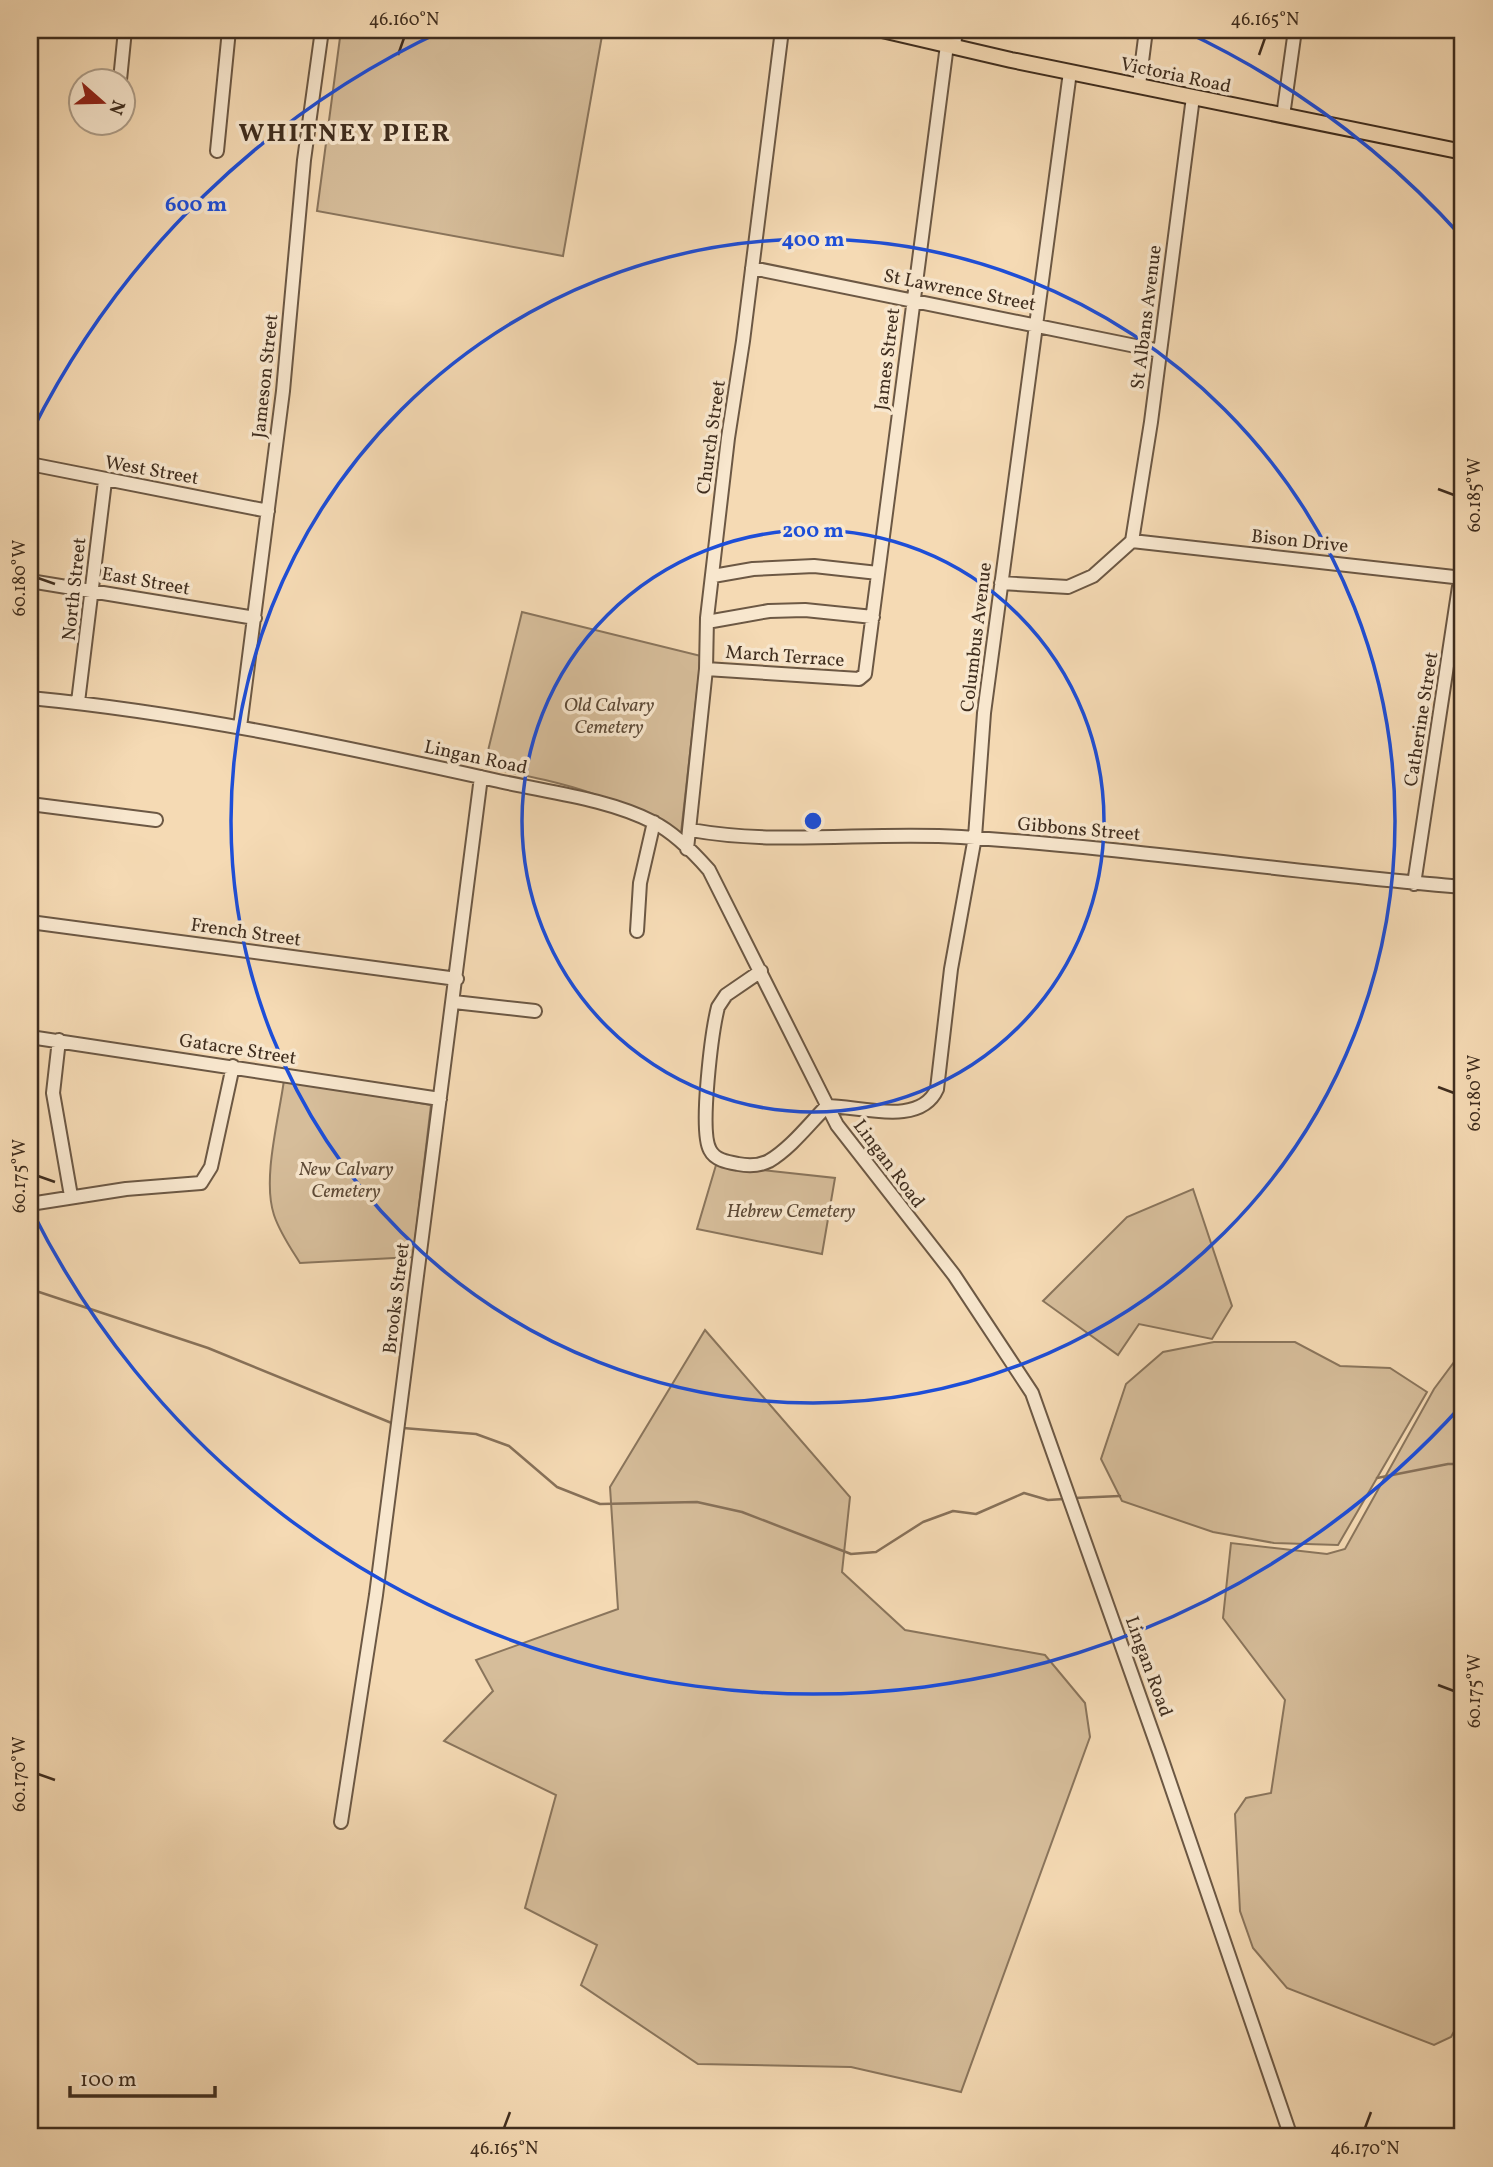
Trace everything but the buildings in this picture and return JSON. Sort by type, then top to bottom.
[{"type":"main road","name":"Victoria Road","points":[[882,30],[1070,72],[1463,152]]},
{"type":"street","points":[[121,66],[125,30]]},
{"type":"street","points":[[217,151],[229,30]]},
{"type":"street","name":"Jameson Street","points":[[240,727],[283,391],[304,160],[322,30]]},
{"type":"street","name":"Church Street","points":[[687,849],[706,669],[707,622],[728,438],[782,30]]},
{"type":"street","name":"James Street","points":[[863,677],[866,672],[913,300],[950,45],[956,30]]},
{"type":"street","points":[[1139,85],[1146,30]]},
{"type":"street","points":[[1283,116],[1295,30]]},
{"type":"street","name":"Columbus Avenue","points":[[827,1106],[910,1110],[922,1107],[933,1097],[975,837],[984,713],[1070,72]]},
{"type":"street","name":"St Albans Avenue","points":[[1132,541],[1193,97]]},
{"type":"street","name":"St Lawrence Street","points":[[752,268],[1160,351]]},
{"type":"street","name":"West Street","points":[[30,464],[105,481],[268,511]]},
{"type":"street","name":"North Street","points":[[78,702],[105,481]]},
{"type":"street","points":[[1001,583],[1068,587],[1101,570],[1132,541]]},
{"type":"street","name":"Bison Drive","points":[[1132,541],[1462,578]]},
{"type":"street","name":"Catherine Street","points":[[1414,884],[1463,560]]},
{"type":"street","points":[[713,576],[753,569],[814,566],[878,573]]},
{"type":"street","name":"East Street","points":[[30,581],[255,618]]},
{"type":"street","points":[[707,622],[796,610],[873,618]]},
{"type":"street","name":"March Terrace","points":[[706,669],[863,677]]},
{"type":"street","name":"Lingan Road","points":[[30,698],[78,702],[240,727],[581,798],[654,822],[709,870],[827,1106],[856,1152],[954,1275],[1032,1393],[1162,1758],[1291,2137]]},
{"type":"street","name":"Brooks Street","points":[[341,1822],[379,1577],[481,777]]},
{"type":"street","points":[[30,804],[156,820]]},
{"type":"street","points":[[637,931],[642,875],[654,822]]},
{"type":"street","name":"Gibbons Street","points":[[691,830],[755,836],[886,834],[975,837],[1107,848],[1414,884],[1463,887]]},
{"type":"street","name":"French Street","points":[[30,922],[457,979]]},
{"type":"street","points":[[761,971],[726,995],[718,1007],[706,1112],[709,1147],[716,1157],[732,1163],[764,1163],[777,1155],[827,1106]]},
{"type":"street","points":[[454,1002],[535,1011]]},
{"type":"street","name":"Gatacre Street","points":[[30,1037],[440,1099]]},
{"type":"street","points":[[59,1040],[53,1093],[71,1196]]},
{"type":"street","points":[[30,1205],[71,1196],[201,1183],[212,1167],[233,1066]]},
{"type":"green space","points":[[341,30],[603,30],[563,256],[317,211]]},
{"type":"green space","name":"Old Calvary Cemetery","points":[[522,612],[701,656],[680,842],[658,825],[611,801],[563,784],[484,767]]},
{"type":"green space","name":"New Calvary Cemetery","points":[[284,1080],[431,1105],[413,1257],[300,1263],[279,1228],[271,1200],[271,1166]]},
{"type":"green space","name":"Hebrew Cemetery","points":[[716,1165],[835,1178],[822,1254],[697,1229]]},
{"type":"green space","points":[[1193,1189],[1232,1306],[1212,1339],[1139,1324],[1118,1355],[1043,1301],[1127,1217]]},
{"type":"green space","points":[[705,1330],[850,1497],[842,1572],[905,1630],[1045,1655],[1085,1703],[1090,1737],[961,2092],[851,2067],[698,2064],[581,1985],[597,1945],[525,1908],[556,1795],[444,1741],[493,1691],[476,1660],[618,1609],[610,1487]]},
{"type":"green space","points":[[1214,1342],[1295,1342],[1340,1366],[1390,1368],[1427,1392],[1338,1545],[1274,1543],[1213,1532],[1122,1501],[1101,1459],[1126,1384],[1163,1352]]},
{"type":"green space","points":[[1463,1350],[1463,2015],[1451,2037],[1434,2045],[1287,1988],[1253,1948],[1240,1911],[1235,1814],[1246,1798],[1271,1793],[1285,1700],[1223,1618],[1231,1543],[1327,1554],[1345,1549],[1434,1389]]},
{"type":"waterway","points":[[30,1289],[208,1348],[394,1424]]},
{"type":"waterway","points":[[403,1428],[476,1434],[509,1446],[557,1487],[600,1504],[697,1502],[742,1512],[851,1554],[876,1552],[923,1522],[953,1511],[976,1514],[1024,1493],[1048,1500],[1064,1499]]},
{"type":"waterway","points":[[1377,1478],[1448,1464],[1463,1464]]},
{"type":"waterway","points":[[1074,1498],[1120,1496]]},
{"type":"district","name":"WHITNEY PIER","points":[[345,132]]}]
